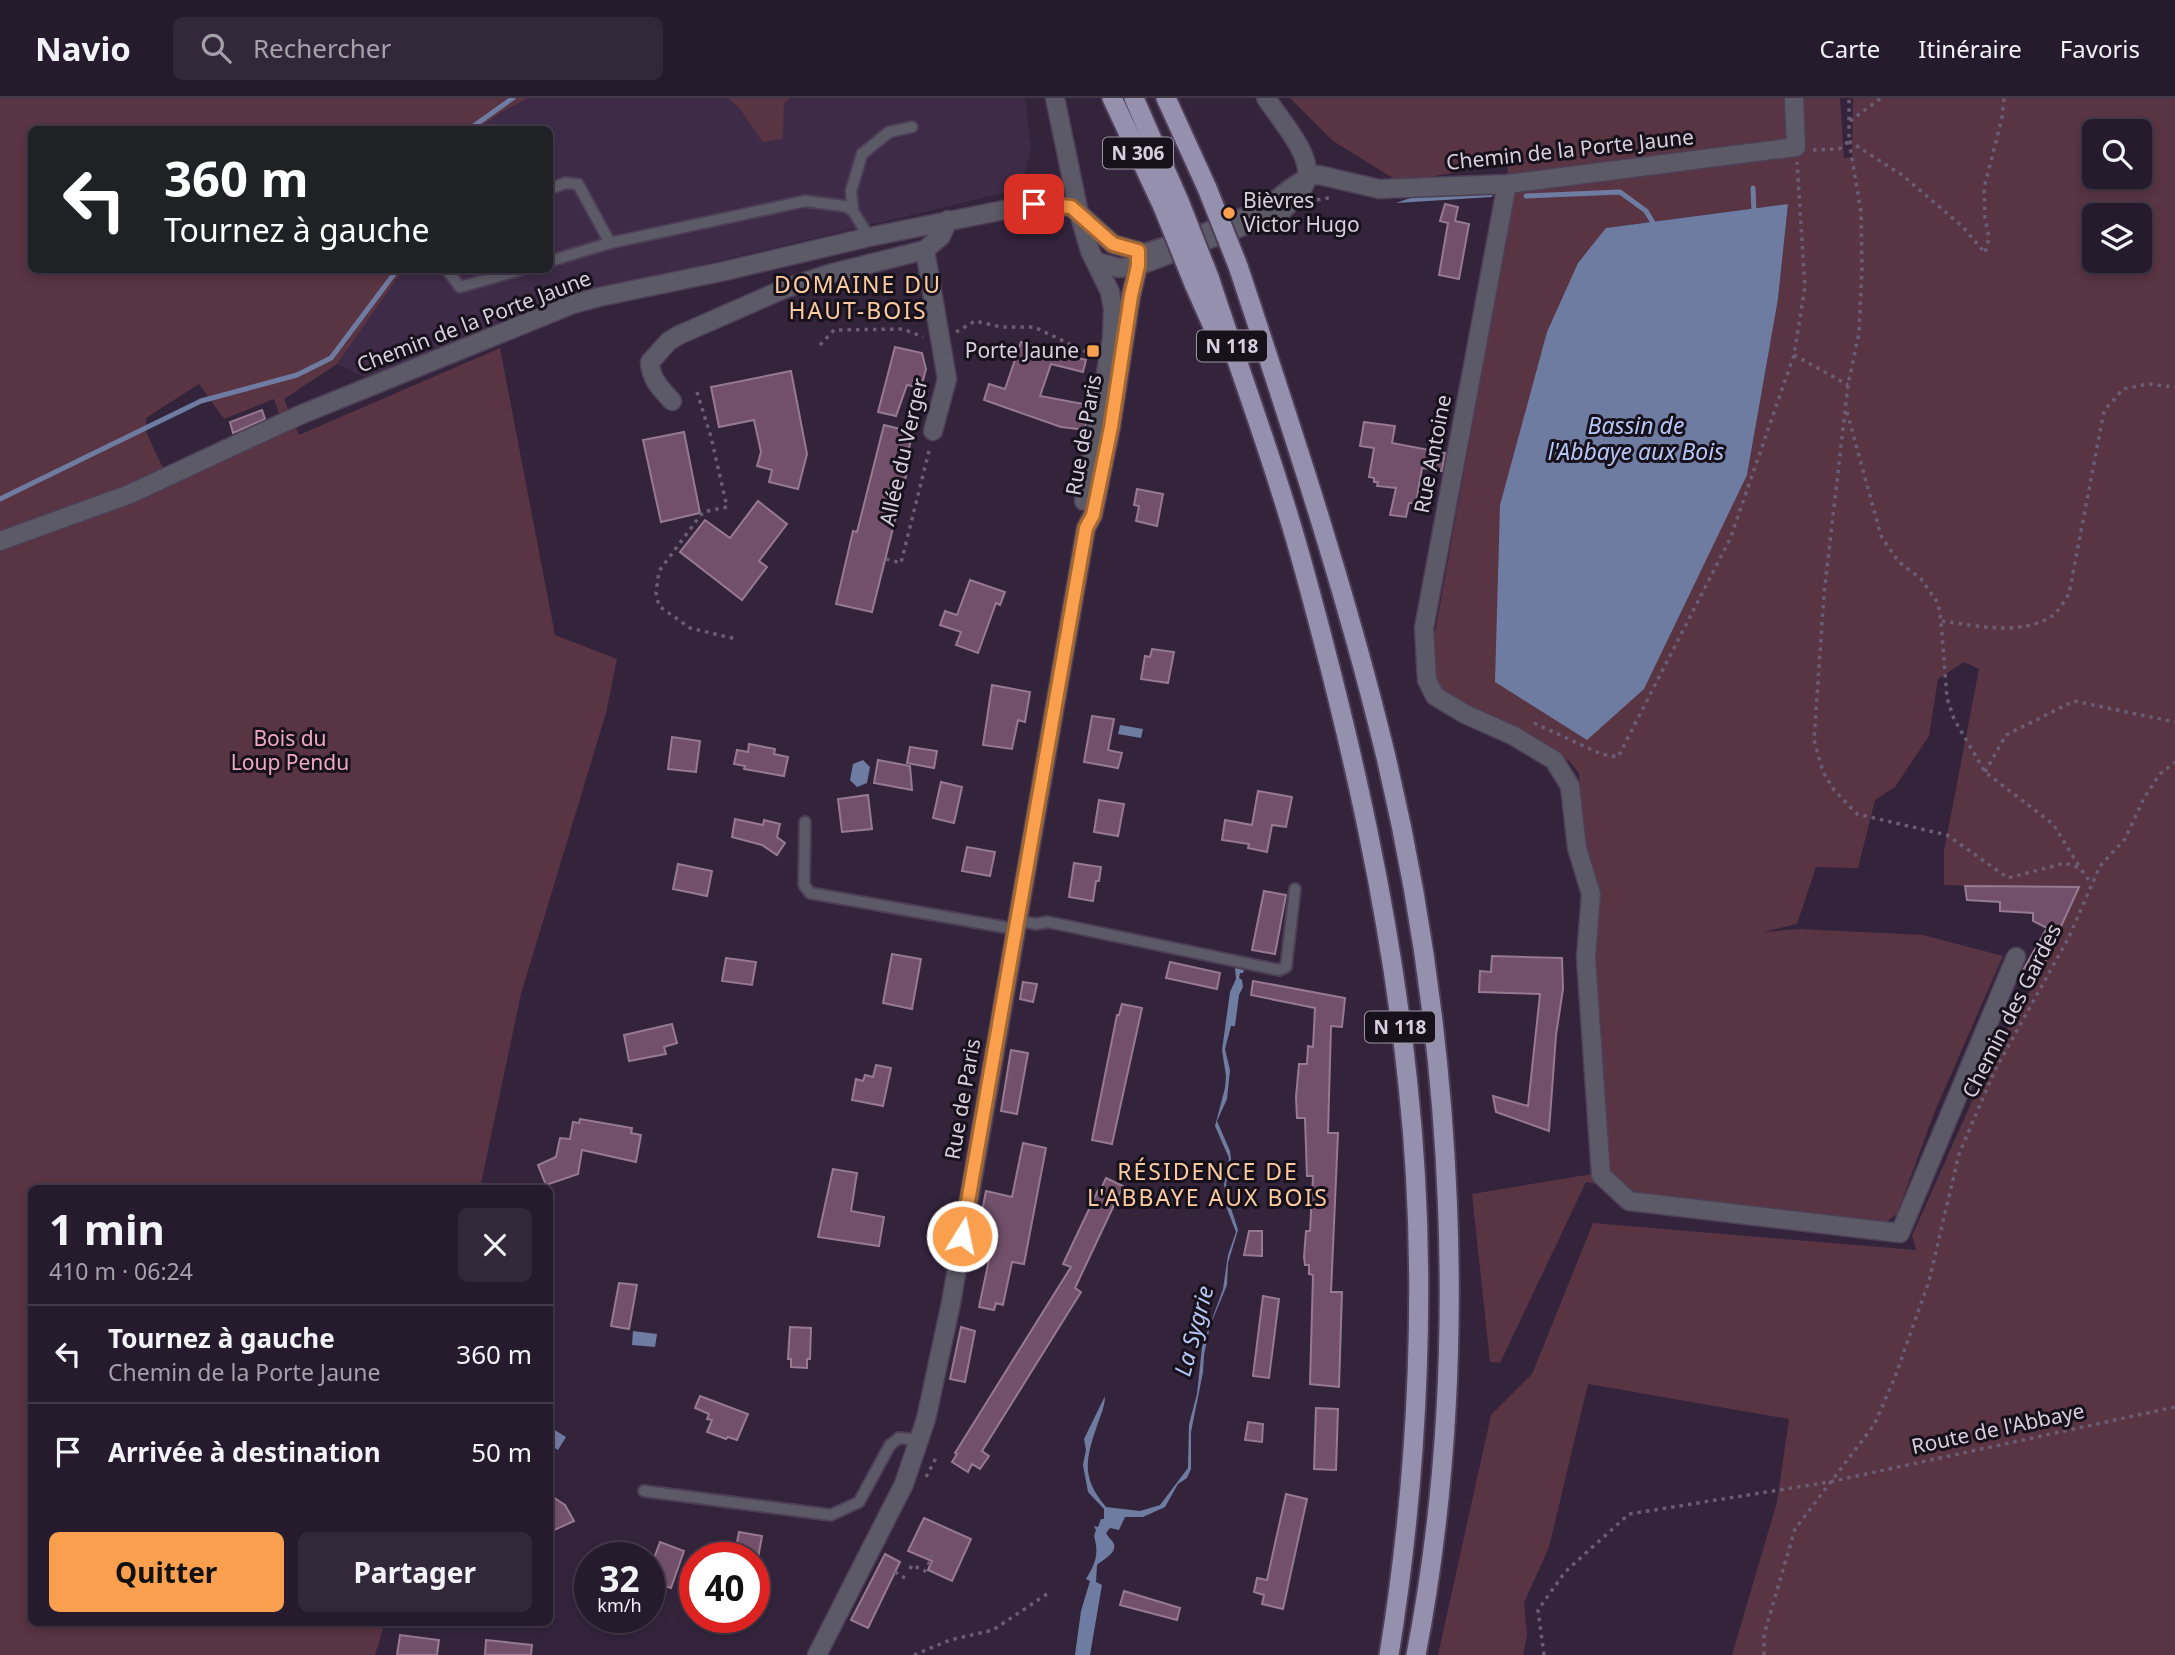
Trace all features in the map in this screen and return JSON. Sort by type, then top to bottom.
[{"type":"highway","name":"N 306","points":[[1112,98],[1170,204]]},
{"type":"highway","name":"N 118","points":[[1134,98],[1170,204],[1255,415],[1304,570],[1351,754],[1391,955],[1408,1084],[1418,1259],[1416,1401],[1408,1504],[1389,1655]]},
{"type":"highway","name":"N 118","points":[[1166,98],[1207,188],[1238,266],[1334,561],[1386,757],[1407,855],[1424,958],[1439,1085],[1448,1263],[1444,1450],[1416,1655]]},
{"type":"street","name":"Rue de Paris","points":[[817,1655],[904,1484],[926,1419],[951,1303],[1086,528],[1093,515],[1094,472],[1111,427],[1110,292],[1090,251],[1079,214],[1055,98]]},
{"type":"street","points":[[1266,98],[1304,157],[1307,176],[1292,202],[1280,212]]},
{"type":"street","points":[[1794,98],[1796,147]]},
{"type":"street","name":"Chemin de la Porte Jaune","points":[[1307,176],[1319,175],[1380,189],[1507,184],[1796,147]]},
{"type":"street","name":"Rue Antoine","points":[[1507,184],[1424,628],[1427,680],[1435,696],[1465,715],[1514,736],[1555,760],[1570,786],[1577,848],[1591,894],[1587,971],[1601,1175],[1629,1201],[1900,1233],[2016,957]]},
{"type":"street","name":"Chemin de la Porte Jaune","points":[[0,541],[131,494],[300,415],[573,304],[599,296],[725,271],[948,220],[1034,204],[1071,207],[1113,244],[1138,258]]},
{"type":"street","points":[[1113,244],[1097,262],[1119,268],[1138,258],[1298,205]]},
{"type":"street","points":[[672,401],[650,373],[650,362],[669,341],[784,289],[829,274],[925,250],[941,236],[948,220]]},
{"type":"street","name":"Allée du Verger","points":[[925,250],[947,379],[933,431]]},
{"type":"street","name":"Rue de Paris","points":[[1109,393],[1138,258]]},
{"type":"lane","points":[[869,237],[853,211],[852,191],[862,155],[889,132],[912,127]]},
{"type":"lane","points":[[1138,258],[1162,244],[1252,209],[1276,197],[1298,178],[1307,176]]},
{"type":"lane","points":[[553,188],[565,183],[578,184],[610,243]]},
{"type":"lane","points":[[553,260],[610,243],[805,201],[844,206],[853,211]]},
{"type":"lane","points":[[449,273],[460,287],[509,273]]},
{"type":"lane","points":[[805,822],[804,885],[810,892],[1016,924],[1048,922],[1279,970],[1286,967],[1295,889]]},
{"type":"lane","points":[[644,1491],[831,1516],[859,1502],[890,1445],[899,1438],[919,1440]]},
{"type":"path","points":[[1849,98],[1849,141],[1861,212],[1862,267],[1858,333],[1848,385],[1824,594],[1814,740],[1823,772],[1834,790],[1857,814],[1947,835],[2008,878],[2065,863],[2080,868]]},
{"type":"path","points":[[1850,121],[1881,98]]},
{"type":"path","points":[[1849,141],[1902,174],[1963,227],[1985,253],[1989,237],[1984,188],[2002,118],[2004,98]]},
{"type":"path","points":[[1534,723],[1601,754],[1618,757],[1730,540],[1794,355],[1805,287],[1796,147],[1821,151],[1839,149],[1849,141]]},
{"type":"path","points":[[939,337],[949,336],[975,321],[1001,327],[1034,327],[1085,353]]},
{"type":"path","points":[[820,345],[834,330],[903,329]]},
{"type":"path","points":[[1794,355],[1848,385]]},
{"type":"path","points":[[1941,621],[1984,627],[2014,627],[2036,624],[2054,615],[2069,594],[2104,411],[2123,389],[2148,384],[2175,387]]},
{"type":"path","points":[[697,392],[711,437],[727,507],[703,512],[659,571],[656,593],[659,606],[690,628],[736,639]]},
{"type":"path","points":[[1846,409],[1881,536],[1898,561],[1921,579],[1938,603],[1947,698],[1954,719],[1985,772],[2053,824],[2091,883]]},
{"type":"path","name":"Allée du Verger","points":[[886,559],[901,564],[933,431]]},
{"type":"path","points":[[1985,772],[2006,735],[2074,701],[2175,722]]},
{"type":"path","name":"Chemin des Gardes","points":[[1764,1655],[1764,1635],[1795,1529],[1874,1425],[1895,1377],[1929,1282],[1959,1153],[1995,1070],[2069,937],[2100,866],[2125,839],[2144,798],[2160,774],[2175,762]]},
{"type":"path","name":"Route de l'Abbaye","points":[[1544,1655],[1538,1610],[1565,1572],[1629,1514],[1829,1482],[2175,1407]]},
{"type":"path","points":[[910,1569],[912,1564],[925,1571],[934,1553]]},
{"type":"path","points":[[895,1572],[905,1578]]},
{"type":"path","points":[[914,1655],[950,1640],[993,1630],[1046,1594]]},
{"type":"shaded area","points":[[529,98],[728,98],[739,108],[764,142],[782,139],[784,104],[790,98],[1025,98],[1031,148],[1020,189],[579,294],[479,337],[365,377],[337,364],[401,273],[553,273],[553,126],[482,126],[503,111]]},
{"type":"green space","name":"Bois du Loup Pendu","points":[[0,98],[529,98],[503,111],[482,126],[28,126],[28,273],[401,273],[337,364],[284,399],[299,435],[500,348],[555,635],[617,659],[606,713],[521,994],[481,1185],[28,1185],[28,1626],[384,1626],[375,1655],[0,1655]],"holes":[[[199,384],[224,419],[274,399],[281,420],[164,470],[146,432],[146,418]]]},
{"type":"green space","points":[[728,98],[790,98],[784,104],[783,139],[763,142],[739,108]]},
{"type":"green space","points":[[1290,98],[1840,98],[1844,158],[1852,157],[1853,98],[2175,98],[2175,1655],[1732,1655],[1777,1502],[1789,1419],[1588,1384],[1549,1547],[1524,1603],[1527,1635],[1523,1655],[1438,1655],[1491,1415],[1532,1374],[1593,1223],[1916,1250],[1912,1236],[1997,1045],[2036,981],[2079,888],[1944,885],[1944,851],[1979,669],[1964,662],[1938,679],[1929,736],[1895,787],[1875,800],[1858,868],[1816,867],[1797,924],[1764,932],[1799,929],[1923,935],[2003,956],[1935,1111],[1897,1214],[1886,1222],[1656,1195],[1586,1182],[1500,1363],[1490,1362],[1472,1194],[1610,1171],[1579,773],[1569,761],[1441,691],[1429,666],[1514,194],[1506,164],[1399,182],[1333,141]],"holes":[[[1788,204],[1778,299],[1747,475],[1606,228]]]},
{"type":"water","points":[[1494,190],[1492,197],[1396,203],[1419,195]]},
{"type":"water","name":"Bassin de l'Abbaye aux Bois","points":[[1788,204],[1778,299],[1747,475],[1644,689],[1587,740],[1495,682],[1500,505],[1547,332],[1578,263],[1606,228]]},
{"type":"water","points":[[1120,725],[1143,729],[1141,738],[1118,734]]},
{"type":"water","points":[[863,760],[870,767],[867,783],[857,787],[850,780],[853,764]]},
{"type":"water","points":[[1235,968],[1244,970],[1239,978],[1243,987],[1239,995],[1235,1026],[1231,1026],[1225,1049],[1230,1070],[1227,1099],[1217,1121],[1230,1151],[1226,1184],[1238,1230],[1228,1263],[1227,1285],[1210,1326],[1204,1355],[1191,1432],[1191,1469],[1187,1478],[1178,1484],[1165,1507],[1143,1517],[1125,1517],[1119,1530],[1110,1528],[1106,1533],[1113,1542],[1114,1549],[1097,1565],[1096,1582],[1102,1585],[1090,1655],[1075,1655],[1081,1611],[1090,1581],[1086,1579],[1096,1558],[1094,1526],[1098,1527],[1101,1519],[1104,1519],[1104,1509],[1088,1492],[1083,1465],[1086,1450],[1084,1439],[1105,1396],[1088,1457],[1088,1467],[1092,1486],[1106,1507],[1140,1511],[1160,1505],[1188,1468],[1189,1424],[1197,1394],[1202,1347],[1223,1289],[1228,1255],[1236,1232],[1226,1206],[1224,1185],[1229,1158],[1215,1126],[1225,1088],[1222,1050],[1230,992],[1236,979]]},
{"type":"water","points":[[633,1331],[657,1334],[655,1347],[632,1345]]},
{"type":"water","points":[[553,1429],[566,1437],[558,1450],[553,1447]]},
{"type":"building","points":[[1445,204],[1458,207],[1455,221],[1469,224],[1459,279],[1439,275],[1448,223],[1440,221]]},
{"type":"building","points":[[1021,342],[1086,360],[1083,372],[1051,364],[1040,396],[1089,405],[1085,430],[1061,427],[984,400],[989,384],[1005,389]]},
{"type":"building","points":[[895,347],[922,353],[926,369],[921,388],[907,385],[896,416],[878,412]]},
{"type":"building","points":[[791,371],[807,454],[798,489],[769,482],[772,470],[757,466],[761,452],[754,420],[719,427],[711,387]]},
{"type":"building","points":[[262,410],[265,419],[233,433],[230,422]]},
{"type":"building","points":[[1364,422],[1395,426],[1392,443],[1445,453],[1442,471],[1422,468],[1416,503],[1409,503],[1406,517],[1390,515],[1396,488],[1377,486],[1378,482],[1369,477],[1374,448],[1360,446]]},
{"type":"building","points":[[884,425],[913,432],[903,471],[907,472],[872,612],[836,604],[853,531],[857,532]]},
{"type":"building","points":[[684,432],[700,513],[661,522],[643,440]]},
{"type":"building","points":[[1137,489],[1163,494],[1157,526],[1136,521],[1139,506],[1134,505]]},
{"type":"building","points":[[758,501],[787,524],[759,561],[767,567],[742,600],[680,552],[705,520],[730,538]]},
{"type":"building","points":[[970,580],[1005,592],[1000,605],[996,603],[978,653],[956,645],[961,632],[940,625],[945,611],[957,615]]},
{"type":"building","points":[[1152,649],[1174,652],[1168,683],[1141,679],[1145,656],[1150,657]]},
{"type":"building","points":[[992,685],[1030,692],[1025,722],[1018,720],[1012,749],[983,745]]},
{"type":"building","points":[[1092,716],[1114,719],[1108,750],[1122,753],[1118,768],[1084,762]]},
{"type":"building","points":[[672,737],[700,741],[696,772],[668,769]]},
{"type":"building","points":[[749,744],[775,749],[774,754],[788,757],[784,776],[744,769],[745,766],[734,764],[737,750],[748,752]]},
{"type":"building","points":[[910,747],[937,751],[934,768],[907,763]]},
{"type":"building","points":[[878,760],[910,766],[912,790],[874,783]]},
{"type":"building","points":[[941,782],[962,787],[954,823],[933,818]]},
{"type":"building","points":[[1258,791],[1292,797],[1286,827],[1272,825],[1267,852],[1248,848],[1249,844],[1222,840],[1225,820],[1252,825]]},
{"type":"building","points":[[868,795],[872,829],[842,832],[838,799]]},
{"type":"building","points":[[1099,800],[1124,804],[1118,836],[1094,832]]},
{"type":"building","points":[[735,819],[763,825],[764,820],[780,824],[777,837],[785,843],[777,855],[762,845],[732,837]]},
{"type":"building","points":[[967,847],[995,852],[990,876],[962,871]]},
{"type":"building","points":[[1074,863],[1101,867],[1093,901],[1069,897]]},
{"type":"building","points":[[678,864],[712,871],[707,896],[673,889]]},
{"type":"building","points":[[1965,886],[2079,887],[2036,981],[2022,972],[2047,928],[2033,921],[2033,913],[2000,911],[2000,902],[1967,900]]},
{"type":"building","points":[[1264,891],[1286,895],[1275,954],[1252,950]]},
{"type":"building","points":[[892,954],[921,959],[912,1009],[883,1003]]},
{"type":"building","points":[[1492,956],[1562,958],[1563,989],[1556,1035],[1549,1131],[1496,1112],[1493,1096],[1528,1106],[1540,994],[1479,992],[1480,971],[1491,972]]},
{"type":"building","points":[[726,958],[756,962],[752,985],[722,981]]},
{"type":"building","points":[[1170,962],[1220,973],[1217,989],[1166,978]]},
{"type":"building","points":[[1253,981],[1345,998],[1342,1027],[1331,1026],[1328,1133],[1338,1133],[1331,1292],[1342,1292],[1339,1387],[1310,1384],[1313,1275],[1309,1274],[1309,1265],[1305,1265],[1304,1257],[1306,1231],[1310,1231],[1313,1176],[1307,1176],[1305,1118],[1297,1118],[1296,1097],[1299,1064],[1307,1064],[1308,1046],[1313,1047],[1315,1008],[1251,995]]},
{"type":"building","points":[[1023,982],[1037,984],[1033,1002],[1020,999]]},
{"type":"building","points":[[1122,1004],[1142,1008],[1112,1144],[1092,1140],[1117,1015]]},
{"type":"building","points":[[672,1024],[677,1043],[664,1047],[666,1054],[629,1061],[624,1035]]},
{"type":"building","points":[[1011,1050],[1028,1053],[1017,1114],[1001,1111]]},
{"type":"building","points":[[876,1065],[891,1068],[883,1106],[852,1100],[856,1079],[863,1081],[865,1075],[873,1077]]},
{"type":"building","points":[[580,1119],[632,1128],[631,1133],[641,1135],[636,1162],[582,1150],[578,1174],[546,1185],[538,1165],[556,1157],[560,1138],[570,1139],[573,1122],[579,1123]]},
{"type":"building","points":[[1023,1143],[1046,1148],[1024,1264],[1012,1262],[1003,1305],[996,1303],[994,1310],[979,1307],[990,1255],[974,1252],[986,1191],[1012,1197]]},
{"type":"building","points":[[833,1169],[857,1173],[851,1211],[884,1217],[879,1246],[818,1237]]},
{"type":"building","points":[[1106,1178],[1123,1186],[1075,1288],[1081,1292],[982,1451],[989,1456],[980,1469],[972,1464],[968,1472],[952,1462],[957,1454],[955,1453],[1071,1267],[1063,1264]]},
{"type":"building","points":[[1249,1231],[1262,1231],[1262,1256],[1244,1255]]},
{"type":"building","points":[[619,1283],[637,1285],[629,1329],[611,1326]]},
{"type":"building","points":[[1263,1296],[1279,1299],[1269,1378],[1253,1376]]},
{"type":"building","points":[[790,1327],[811,1328],[807,1368],[791,1367],[791,1359],[788,1359]]},
{"type":"building","points":[[961,1327],[975,1331],[965,1382],[950,1379]]},
{"type":"building","points":[[700,1396],[748,1414],[737,1440],[707,1432],[712,1420],[707,1419],[709,1414],[695,1408]]},
{"type":"building","points":[[1316,1408],[1338,1409],[1336,1470],[1314,1469]]},
{"type":"building","points":[[1248,1422],[1263,1424],[1262,1442],[1245,1440]]},
{"type":"building","points":[[1286,1494],[1307,1499],[1283,1609],[1262,1604],[1264,1595],[1254,1592],[1257,1578],[1267,1580]]},
{"type":"building","points":[[553,1497],[565,1505],[574,1521],[553,1531]]},
{"type":"building","points":[[924,1518],[971,1539],[952,1581],[928,1570],[932,1561],[908,1551]]},
{"type":"building","points":[[739,1532],[762,1536],[761,1542],[737,1542]]},
{"type":"building","points":[[665,1544],[679,1549],[679,1565],[671,1588],[665,1586]]},
{"type":"building","points":[[885,1554],[900,1562],[868,1628],[851,1620]]},
{"type":"building","points":[[1124,1591],[1180,1608],[1177,1620],[1120,1605]]},
{"type":"building","points":[[400,1635],[439,1640],[437,1655],[397,1655]]},
{"type":"building","points":[[486,1640],[532,1645],[531,1655],[485,1655]]},
{"type":"waterway","points":[[474,126],[513,98]]},
{"type":"waterway","name":"La Sygrie","points":[[1753,188],[1754,213]]},
{"type":"waterway","points":[[1526,196],[1620,192],[1646,211],[1655,226]]},
{"type":"waterway","points":[[0,499],[201,401],[297,375],[331,358],[395,273]]},
{"type":"place","name":"Bièvres Victor Hugo","points":[[1229,213]]},
{"type":"place","name":"Porte Jaune","points":[[1093,351]]},
{"type":"district","name":"DOMAINE DU HAUT-BOIS","points":[[858,298]]},
{"type":"district","name":"RÉSIDENCE DE L'ABBAYE AUX BOIS","points":[[1208,1185]]},
{"type":"route","points":[[962,1236],[1086,528],[1093,515],[1111,427],[1114,394],[1138,266],[1138,251],[1113,244],[1071,207],[1034,204]]}]
